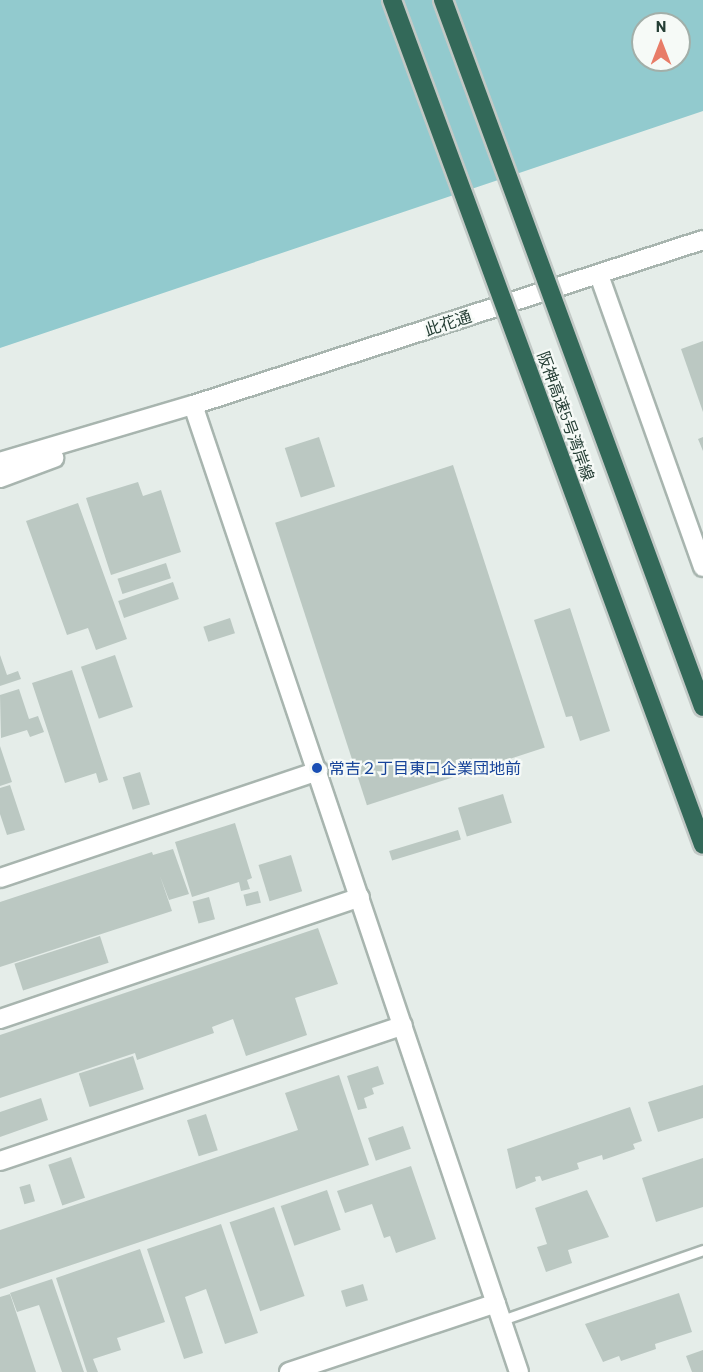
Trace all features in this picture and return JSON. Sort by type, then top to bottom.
[{"type":"highway","name":"阪神高速5号湾岸線","points":[[392,0],[703,845]]},
{"type":"highway","name":"阪神高速5号湾岸線","points":[[443,0],[703,707]]},
{"type":"street","name":"此花通","points":[[0,462],[193,405],[703,240]]},
{"type":"street","points":[[599,275],[703,567]]},
{"type":"street","name":"此花通","points":[[0,478],[193,405]]},
{"type":"street","points":[[193,405],[519,1372]]},
{"type":"street","points":[[0,878],[318,771]]},
{"type":"street","points":[[0,1019],[360,897]]},
{"type":"street","points":[[0,1161],[403,1024]]},
{"type":"street","points":[[289,1372],[499,1311]]},
{"type":"lane","points":[[499,1311],[703,1250]]},
{"type":"water","points":[[0,0],[703,0],[703,111],[0,348]]},
{"type":"building","points":[[703,341],[703,412],[681,349]]},
{"type":"building","points":[[319,437],[335,486],[301,498],[285,448]]},
{"type":"building","points":[[703,437],[703,451],[698,439]]},
{"type":"building","points":[[453,465],[545,747],[367,805],[275,523]]},
{"type":"building","points":[[138,482],[143,496],[161,490],[181,552],[111,575],[86,498]]},
{"type":"building","points":[[78,503],[127,639],[96,650],[88,628],[67,635],[26,521]]},
{"type":"building","points":[[166,563],[171,578],[122,594],[117,579]]},
{"type":"building","points":[[173,582],[179,599],[124,618],[118,601]]},
{"type":"building","points":[[570,608],[610,731],[580,741],[572,716],[566,717],[534,620]]},
{"type":"building","points":[[230,618],[235,633],[208,642],[203,627]]},
{"type":"building","points":[[0,655],[7,675],[18,671],[21,679],[0,686]]},
{"type":"building","points":[[115,655],[133,707],[99,719],[81,667]]},
{"type":"building","points":[[72,670],[108,780],[99,783],[96,773],[65,783],[32,683]]},
{"type":"building","points":[[19,689],[29,719],[38,716],[44,732],[30,737],[27,730],[1,738],[0,695]]},
{"type":"building","points":[[0,746],[12,782],[0,786]]},
{"type":"building","points":[[140,772],[150,805],[133,810],[123,777]]},
{"type":"building","points":[[10,785],[25,830],[7,835],[0,814],[0,788]]},
{"type":"building","points":[[503,794],[512,823],[467,836],[458,808]]},
{"type":"building","points":[[235,823],[252,878],[247,880],[250,889],[241,891],[239,882],[192,897],[175,842]]},
{"type":"building","points":[[458,830],[461,840],[392,861],[389,851]]},
{"type":"building","points":[[173,849],[189,894],[169,900],[160,876],[172,911],[0,967],[0,902],[152,852],[153,855]]},
{"type":"building","points":[[291,855],[302,891],[270,901],[258,865]]},
{"type":"building","points":[[258,891],[261,903],[246,906],[243,895]]},
{"type":"building","points":[[209,897],[215,919],[199,924],[193,901]]},
{"type":"building","points":[[318,928],[338,984],[295,998],[307,1035],[246,1056],[233,1019],[212,1027],[214,1033],[137,1060],[135,1053],[0,1098],[0,1035]]},
{"type":"building","points":[[100,936],[109,963],[23,990],[14,964]]},
{"type":"building","points":[[133,1056],[144,1089],[90,1107],[79,1074]]},
{"type":"building","points":[[378,1066],[384,1084],[372,1088],[374,1094],[364,1098],[367,1108],[358,1110],[347,1076]]},
{"type":"building","points":[[339,1075],[369,1165],[0,1289],[0,1230],[298,1130],[285,1093]]},
{"type":"building","points":[[703,1085],[703,1118],[658,1132],[648,1102]]},
{"type":"building","points":[[41,1098],[48,1120],[0,1137],[0,1112]]},
{"type":"building","points":[[630,1107],[642,1141],[633,1144],[635,1149],[603,1160],[602,1155],[577,1163],[579,1169],[542,1181],[540,1176],[535,1177],[536,1181],[516,1189],[507,1149]]},
{"type":"building","points":[[206,1114],[218,1150],[199,1156],[187,1120]]},
{"type":"building","points":[[403,1126],[411,1149],[376,1161],[368,1138]]},
{"type":"building","points":[[71,1157],[85,1198],[62,1205],[48,1165]]},
{"type":"building","points":[[703,1158],[703,1207],[656,1222],[642,1178]]},
{"type":"building","points":[[411,1166],[436,1239],[396,1253],[390,1236],[384,1238],[372,1204],[345,1213],[337,1191]]},
{"type":"building","points":[[30,1184],[35,1201],[24,1204],[19,1187]]},
{"type":"building","points":[[327,1190],[341,1230],[294,1246],[281,1206]]},
{"type":"building","points":[[587,1190],[609,1237],[568,1250],[572,1263],[546,1272],[537,1247],[547,1244],[535,1208]]},
{"type":"building","points":[[274,1207],[305,1296],[260,1311],[230,1222]]},
{"type":"building","points":[[221,1224],[258,1333],[225,1344],[206,1289],[185,1297],[203,1353],[184,1359],[147,1249]]},
{"type":"building","points":[[140,1249],[165,1322],[117,1338],[121,1350],[93,1359],[98,1372],[87,1372],[56,1278]]},
{"type":"building","points":[[52,1279],[84,1372],[62,1372],[39,1305],[17,1312],[10,1293]]},
{"type":"building","points":[[363,1284],[368,1300],[346,1307],[341,1291]]},
{"type":"building","points":[[679,1293],[692,1332],[655,1344],[656,1349],[621,1361],[619,1356],[603,1362],[585,1324]]},
{"type":"building","points":[[10,1294],[36,1372],[0,1372],[0,1297]]},
{"type":"building","points":[[703,1350],[703,1372],[692,1372],[686,1356]]},
{"type":"place","name":"常吉２丁目東口企業団地前","points":[[317,768]]}]
